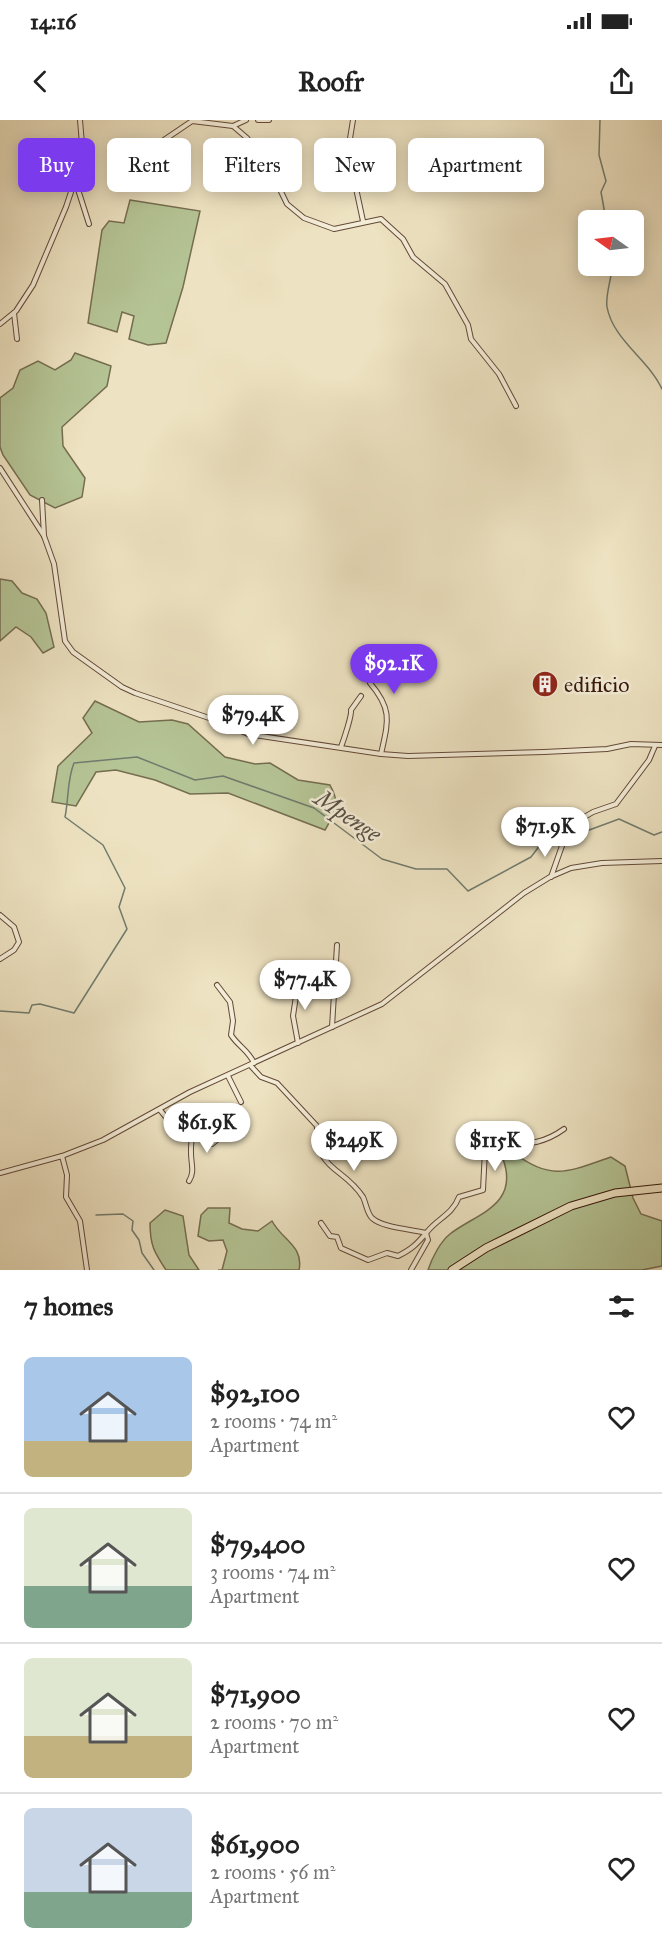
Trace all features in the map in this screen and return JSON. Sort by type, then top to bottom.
[{"type":"highway","points":[[452,1270],[486,1248],[571,1206],[615,1193],[662,1188]]},
{"type":"street","points":[[80,120],[81,138]]},
{"type":"street","points":[[167,138],[192,121],[233,126],[246,120]]},
{"type":"street","points":[[258,120],[269,120]]},
{"type":"street","points":[[353,120],[348,151],[363,221]]},
{"type":"street","points":[[233,126],[247,138],[271,171],[287,204],[304,218],[334,229],[381,219],[402,239],[413,257],[446,284],[468,325],[471,339],[499,374],[516,406]]},
{"type":"street","points":[[0,324],[14,313],[33,285],[70,192]]},
{"type":"street","points":[[79,192],[89,224]]},
{"type":"street","points":[[14,313],[17,339]]},
{"type":"street","points":[[0,468],[44,536],[54,564],[65,641],[73,652],[122,687],[248,734],[381,754],[408,756],[544,752],[607,749],[631,744],[662,745]]},
{"type":"street","points":[[42,500],[44,536]]},
{"type":"street","points":[[370,683],[384,701],[388,712],[381,754]]},
{"type":"street","points":[[341,747],[344,733],[352,718],[351,710],[361,696]]},
{"type":"street","points":[[550,877],[569,826],[593,812],[616,804],[649,760],[655,746]]},
{"type":"street","points":[[0,1173],[62,1156],[103,1140],[190,1092],[394,997],[421,972],[524,893],[550,877],[571,868],[602,863],[662,861]]},
{"type":"street","points":[[0,915],[14,927],[19,942],[14,950],[0,959]]},
{"type":"street","points":[[332,1027],[337,945]]},
{"type":"street","points":[[217,985],[230,1002],[233,1021],[231,1035],[237,1044],[249,1051],[252,1064],[261,1077],[277,1083],[317,1126],[316,1142],[325,1162],[362,1196],[372,1217],[381,1222],[426,1233]]},
{"type":"street","points":[[292,985],[296,996],[293,1016],[298,1043]]},
{"type":"street","points":[[228,1076],[241,1102]]},
{"type":"street","points":[[160,1110],[170,1122],[179,1121],[191,1128],[194,1134],[212,1144],[219,1138]]},
{"type":"street","points":[[321,1223],[330,1236],[337,1238],[341,1248],[368,1260],[387,1253],[398,1256],[417,1247],[426,1233],[448,1215],[459,1197],[483,1190],[485,1150],[497,1134],[508,1144],[529,1144],[550,1139],[564,1129]]},
{"type":"street","points":[[189,1181],[194,1173],[191,1152],[194,1134]]},
{"type":"street","points":[[62,1156],[67,1175],[66,1197],[80,1221],[87,1270]]},
{"type":"street","points":[[411,1270],[428,1240],[426,1233]]},
{"type":"green space","points":[[130,200],[200,211],[183,287],[166,343],[148,345],[129,339],[134,316],[122,312],[117,332],[88,323],[102,230],[109,221],[124,223]]},
{"type":"green space","points":[[75,353],[111,366],[107,386],[62,427],[63,446],[85,478],[82,497],[55,508],[30,495],[3,455],[0,447],[0,398],[13,388],[20,370],[38,361],[55,370],[71,360]]},
{"type":"green space","points":[[0,579],[12,581],[22,593],[37,599],[46,613],[54,647],[43,653],[31,637],[16,627],[0,641]]},
{"type":"green space","points":[[95,701],[139,722],[172,720],[188,724],[225,757],[255,764],[270,763],[298,780],[330,785],[336,803],[332,818],[325,830],[228,793],[190,794],[155,780],[116,770],[96,772],[76,806],[52,802],[58,766],[92,733],[83,718]]},
{"type":"green space","points":[[514,1153],[539,1168],[551,1171],[572,1170],[611,1157],[625,1166],[633,1198],[641,1214],[662,1221],[662,1266],[642,1270],[428,1270],[446,1237],[492,1207],[500,1198],[505,1188],[507,1175],[503,1159]]},
{"type":"green space","points":[[208,1208],[230,1208],[229,1223],[242,1229],[258,1231],[272,1221],[295,1249],[300,1262],[299,1270],[222,1270],[227,1251],[223,1240],[209,1241],[198,1236],[201,1215]]},
{"type":"green space","points":[[165,1210],[183,1216],[189,1255],[199,1270],[166,1270],[158,1258],[152,1243],[150,1223]]},
{"type":"waterway","points":[[600,120],[599,155],[606,181],[601,192],[604,210]]},
{"type":"waterway","points":[[611,276],[607,302],[611,319],[616,330],[649,369],[662,389]]},
{"type":"waterway","name":"Mpenge","points":[[0,1011],[29,1013],[32,1005],[40,1004],[74,1013],[127,929],[119,907],[125,888],[103,845],[65,817],[70,776],[74,763],[137,757],[195,780],[223,776],[314,808],[382,859],[416,869],[447,869],[468,891],[531,857],[547,836],[573,836],[619,819],[654,835],[662,832]]},
{"type":"waterway","points":[[96,1215],[123,1214],[133,1221],[132,1230],[139,1240],[142,1253],[154,1270]]},
{"type":"place","name":"edificio","points":[[545,684]]}]
